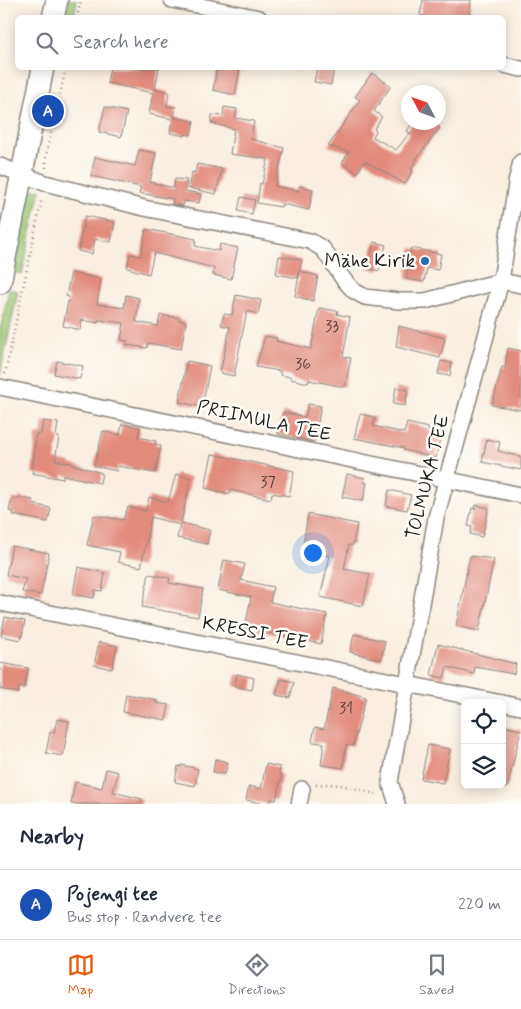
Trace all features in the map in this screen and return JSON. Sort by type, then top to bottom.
[{"type":"main road","points":[[54,15],[57,0]]},
{"type":"main road","points":[[0,283],[43,70]]},
{"type":"street","points":[[172,0],[244,15]]},
{"type":"street","points":[[506,66],[521,69]]},
{"type":"street","name":"TOLMUKA TEE","points":[[396,802],[390,782],[436,518],[502,281],[516,178],[521,162]]},
{"type":"street","points":[[0,166],[45,183],[144,208],[310,241],[323,249],[344,280],[365,297],[399,301],[425,301],[502,281],[521,285]]},
{"type":"street","name":"PRIIMULA TEE","points":[[2,385],[521,495]]},
{"type":"street","name":"KRESSI TEE","points":[[0,603],[483,699]]},
{"type":"street","name":"KRESSI TEE","points":[[506,704],[521,707]]},
{"type":"path","points":[[78,15],[81,0]]},
{"type":"path","points":[[46,170],[46,154],[66,70]]},
{"type":"path","points":[[2,385],[42,197]]},
{"type":"path","points":[[301,797],[324,784],[348,788],[396,802]]},
{"type":"green space","points":[[66,0],[77,0],[74,15],[63,15]]},
{"type":"green space","points":[[41,189],[22,274],[11,272],[28,194],[32,190]]},
{"type":"green space","points":[[9,289],[18,291],[0,376],[0,330]]},
{"type":"building","points":[[423,0],[471,0],[469,15],[420,15]]},
{"type":"building","points":[[110,70],[159,70],[155,89],[169,92],[167,106],[176,107],[174,117],[194,121],[191,135],[185,134],[185,136],[170,133],[172,119],[149,114],[153,93],[107,83]]},
{"type":"building","points":[[217,70],[240,70],[235,95],[213,90]]},
{"type":"building","points":[[317,70],[334,70],[331,85],[314,82]]},
{"type":"building","points":[[372,73],[391,86],[374,111],[382,117],[374,129],[376,131],[373,137],[396,150],[410,133],[408,130],[438,130],[417,158],[405,184],[365,161],[357,173],[342,163],[349,152],[328,146],[360,100],[355,97]]},
{"type":"building","points":[[105,107],[127,112],[121,137],[99,132]]},
{"type":"building","points":[[224,107],[237,109],[235,118],[254,121],[251,139],[284,148],[275,186],[299,191],[299,186],[313,189],[309,210],[282,204],[281,207],[257,203],[260,183],[262,184],[268,159],[230,154],[234,129],[211,123],[212,115],[223,116]]},
{"type":"building","points":[[139,150],[156,153],[150,182],[174,188],[175,179],[187,180],[185,191],[201,194],[199,203],[184,201],[183,206],[172,204],[173,199],[139,193],[141,187],[91,176],[95,157],[135,166]]},
{"type":"building","points":[[197,164],[222,169],[216,194],[188,188],[192,172],[195,173]]},
{"type":"building","points":[[241,197],[255,200],[252,214],[238,211]]},
{"type":"building","points":[[85,216],[115,222],[111,242],[95,239],[92,254],[78,251]]},
{"type":"building","points":[[146,229],[196,239],[195,246],[219,251],[220,244],[238,248],[231,279],[213,275],[214,268],[154,253],[149,274],[127,268],[130,254],[141,256]]},
{"type":"building","points":[[374,242],[386,245],[379,271],[367,268]]},
{"type":"building","name":"Mähe Kirik","points":[[411,248],[441,254],[438,270],[427,268],[424,282],[406,279]]},
{"type":"building","points":[[279,256],[302,260],[298,278],[276,274]]},
{"type":"building","points":[[300,271],[318,276],[313,301],[295,296]]},
{"type":"building","points":[[71,273],[101,279],[97,304],[124,308],[126,295],[139,298],[136,322],[158,326],[160,315],[180,318],[179,320],[186,322],[181,349],[148,343],[147,348],[127,345],[127,341],[121,340],[124,323],[98,320],[98,323],[82,320],[80,330],[63,326],[69,297],[66,296]]},
{"type":"building","points":[[236,295],[261,300],[258,314],[247,311],[234,376],[220,373],[230,327],[221,325],[224,314],[232,315]]},
{"type":"building","points":[[319,308],[338,311],[337,314],[350,317],[343,357],[351,358],[345,387],[309,380],[308,383],[280,375],[280,371],[256,367],[265,336],[277,338],[276,341],[311,349]]},
{"type":"building","points":[[399,326],[445,338],[440,358],[396,347]]},
{"type":"building","points":[[508,348],[521,351],[521,410],[492,405],[502,367],[505,368]]},
{"type":"building","points":[[57,361],[83,366],[80,379],[54,374]]},
{"type":"building","points":[[187,361],[210,366],[202,407],[179,402]]},
{"type":"building","points":[[441,361],[452,363],[450,376],[438,374]]},
{"type":"building","points":[[396,387],[408,390],[405,406],[393,404]]},
{"type":"building","points":[[308,404],[321,406],[314,442],[278,434],[283,412],[305,417]]},
{"type":"building","points":[[360,414],[375,417],[373,426],[404,433],[407,423],[441,433],[436,458],[403,450],[404,448],[354,438]]},
{"type":"building","points":[[43,421],[58,423],[56,436],[59,437],[55,460],[102,473],[100,483],[63,475],[63,479],[32,473],[36,434],[41,434]]},
{"type":"building","points":[[122,424],[140,427],[138,437],[156,441],[155,444],[161,446],[155,473],[118,466],[117,471],[94,466],[103,431],[120,435]]},
{"type":"building","points":[[487,439],[500,442],[498,451],[521,457],[521,470],[482,462]]},
{"type":"building","points":[[212,454],[294,471],[289,496],[272,493],[271,499],[230,490],[230,494],[205,488]]},
{"type":"building","points":[[176,474],[191,478],[181,523],[210,530],[207,544],[177,538],[180,525],[151,517],[141,567],[118,562],[120,552],[87,545],[94,515],[123,520],[128,507],[146,511],[149,497],[168,502]]},
{"type":"building","points":[[347,474],[365,478],[364,482],[367,483],[363,501],[342,497]]},
{"type":"building","points":[[389,490],[411,495],[407,510],[386,506]]},
{"type":"building","points":[[19,497],[33,500],[32,504],[51,508],[48,522],[13,515],[14,512],[9,511],[12,499],[19,499]]},
{"type":"building","points":[[476,505],[489,508],[482,537],[470,534],[472,527],[468,526],[472,508],[475,509]]},
{"type":"building","points":[[308,514],[357,524],[353,545],[349,545],[344,569],[370,574],[363,606],[320,597],[330,556],[302,552]]},
{"type":"building","points":[[12,546],[49,553],[41,595],[22,592],[26,579],[6,575]]},
{"type":"building","points":[[470,556],[494,559],[479,631],[456,626]]},
{"type":"building","points":[[224,560],[245,564],[241,580],[273,587],[270,602],[327,614],[321,644],[245,628],[251,597],[218,590]]},
{"type":"building","points":[[78,567],[105,573],[102,591],[95,590],[94,598],[73,594]]},
{"type":"building","points":[[149,574],[170,578],[169,583],[203,589],[198,617],[142,607]]},
{"type":"building","points":[[5,617],[25,621],[21,640],[1,636]]},
{"type":"building","points":[[354,634],[385,641],[381,660],[350,652]]},
{"type":"building","points":[[99,642],[117,646],[112,669],[94,665]]},
{"type":"building","points":[[438,644],[516,664],[514,674],[475,667],[474,674],[447,667],[444,678],[431,675]]},
{"type":"building","points":[[0,663],[28,668],[24,688],[19,687],[18,693],[0,689]]},
{"type":"building","points":[[237,674],[254,678],[252,690],[234,686]]},
{"type":"building","points":[[281,679],[294,682],[290,698],[276,695]]},
{"type":"building","points":[[333,688],[366,697],[353,746],[346,745],[343,768],[321,765],[324,743],[312,742],[315,727],[324,729]]},
{"type":"building","points":[[126,694],[157,700],[156,703],[169,705],[166,720],[123,712]]},
{"type":"building","points":[[57,719],[69,721],[63,756],[46,753],[50,732],[54,733]]},
{"type":"building","points":[[506,727],[521,730],[506,788]]},
{"type":"building","points":[[428,745],[450,749],[443,783],[421,779]]},
{"type":"building","points":[[215,759],[228,762],[225,774],[213,772]]},
{"type":"building","points":[[266,764],[280,767],[279,774],[282,775],[276,800],[271,799],[270,804],[266,804],[246,800],[249,786],[261,789]]},
{"type":"building","points":[[181,765],[198,769],[195,786],[175,782],[178,766],[181,767]]},
{"type":"building","points":[[106,769],[118,772],[113,792],[142,799],[141,804],[71,804],[75,782],[102,788]]},
{"type":"place","name":"Pojengi tee","points":[[48,111]]},
{"type":"place","name":"Mähe Kirik","points":[[425,261]]}]
